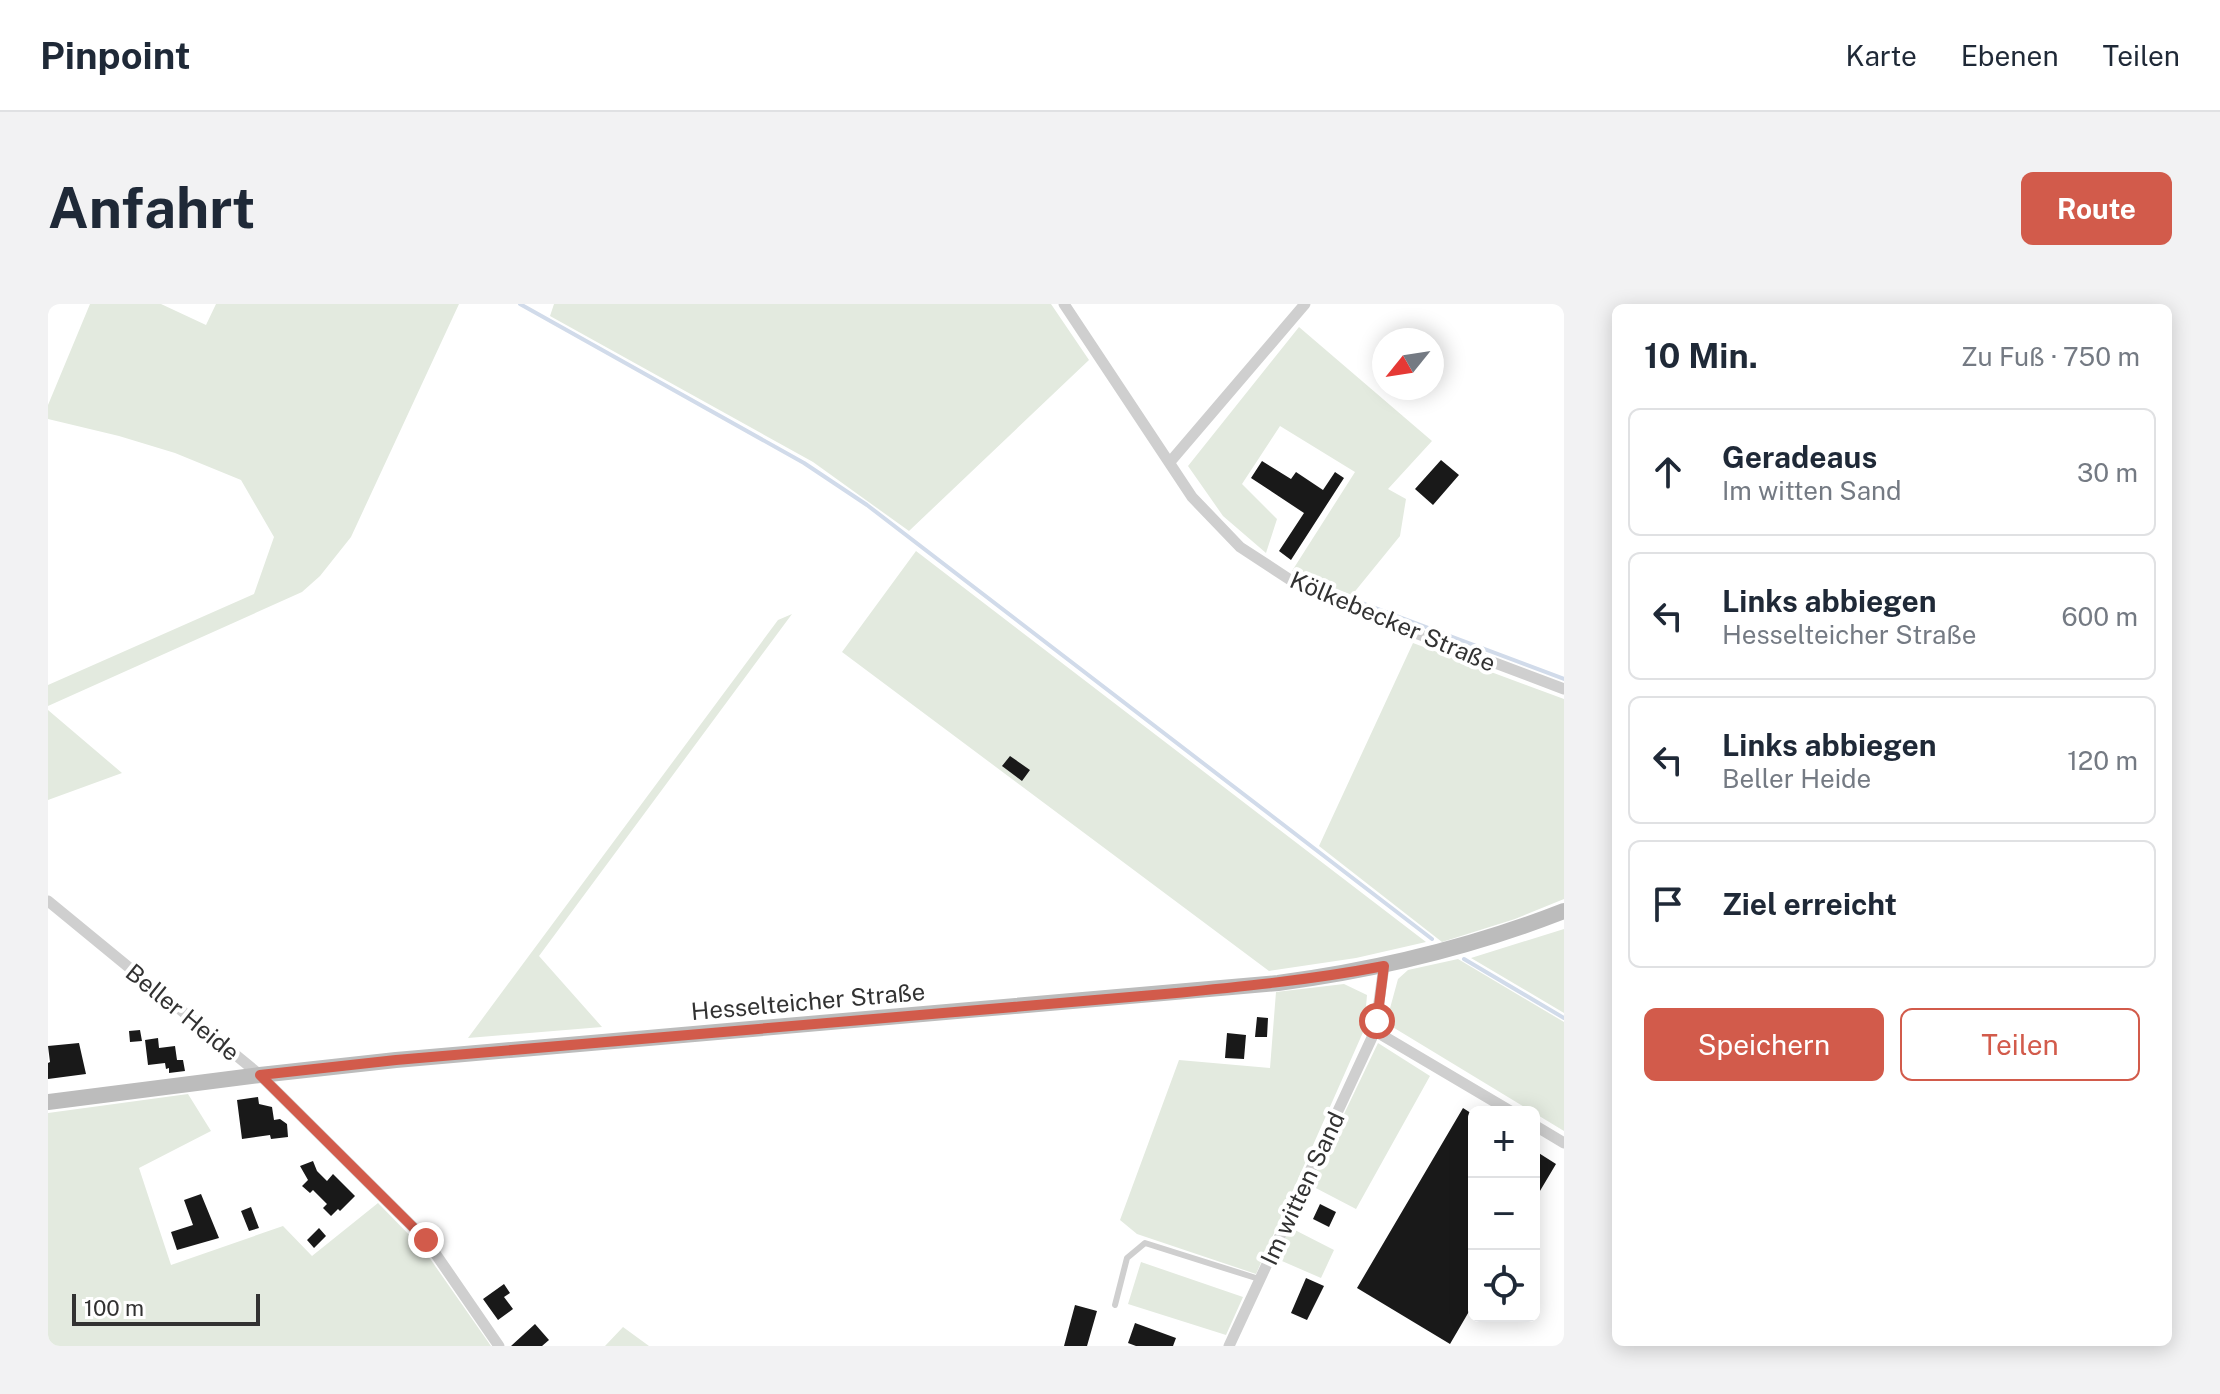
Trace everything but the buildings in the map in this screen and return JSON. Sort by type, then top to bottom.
[{"type":"street","name":"Kölkebecker Straße","points":[[1064,304],[1192,497],[1240,547],[1295,583],[1349,608],[1564,689]]},
{"type":"street","points":[[1170,462],[1305,304]]},
{"type":"street","name":"Beller Heide","points":[[48,901],[260,1075],[426,1240],[499,1346]]},
{"type":"street","name":"Hesselteicher Straße","points":[[48,1102],[411,1059],[1165,994],[1334,976],[1486,939],[1564,911]]},
{"type":"street","name":"Im witten Sand","points":[[1229,1346],[1375,1031],[1384,966]]},
{"type":"street","points":[[1375,1031],[1502,1106]]},
{"type":"street","points":[[1540,1129],[1564,1143]]},
{"type":"lane","points":[[1115,1305],[1127,1258],[1145,1243],[1259,1279]]},
{"type":"shaded area","points":[[90,304],[161,304],[206,325],[216,304],[459,304],[351,537],[320,576],[302,592],[48,706],[48,685],[254,594],[274,537],[241,480],[175,453],[48,419],[48,405]]},
{"type":"shaded area","points":[[554,304],[1051,304],[1089,360],[909,531],[813,462],[550,316]]},
{"type":"shaded area","points":[[1299,327],[1372,390],[1372,400],[1384,400],[1432,441],[1388,489],[1406,499],[1400,536],[1352,595],[1292,571],[1355,472],[1280,426],[1242,484],[1277,519],[1266,553],[1223,516],[1188,466]]},
{"type":"shaded area","points":[[916,551],[1426,942],[1356,958],[1269,971],[842,652]]},
{"type":"shaded area","points":[[792,614],[539,956],[602,1027],[468,1038],[778,620]]},
{"type":"shaded area","points":[[1413,643],[1564,699],[1564,899],[1515,919],[1442,942],[1319,846]]},
{"type":"shaded area","points":[[48,710],[122,773],[48,800]]},
{"type":"shaded area","points":[[1564,929],[1564,1013],[1471,958]]},
{"type":"shaded area","points":[[1458,959],[1564,1022],[1564,1131],[1540,1116],[1540,1106],[1523,1106],[1386,1023],[1398,979],[1408,970]]},
{"type":"shaded area","points":[[1344,984],[1367,995],[1364,1030],[1256,1274],[1137,1234],[1120,1220],[1179,1060],[1270,1068],[1276,992]]},
{"type":"shaded area","points":[[1378,1043],[1430,1076],[1356,1209],[1310,1185]]},
{"type":"shaded area","points":[[188,1094],[211,1131],[139,1168],[171,1265],[283,1226],[312,1256],[378,1203],[424,1250],[491,1346],[48,1346],[48,1113]]},
{"type":"shaded area","points":[[1289,1227],[1334,1250],[1321,1278],[1275,1258]]},
{"type":"shaded area","points":[[1141,1262],[1243,1297],[1226,1335],[1128,1304]]},
{"type":"shaded area","points":[[623,1327],[649,1346],[605,1346]]},
{"type":"waterway","points":[[520,304],[804,463],[867,505],[1432,939]]},
{"type":"waterway","points":[[1362,603],[1564,679]]},
{"type":"waterway","points":[[1464,959],[1564,1018]]},
{"type":"route","points":[[426,1240],[260,1075],[396,1060],[1165,994],[1334,976],[1384,966],[1377,1021]]}]
